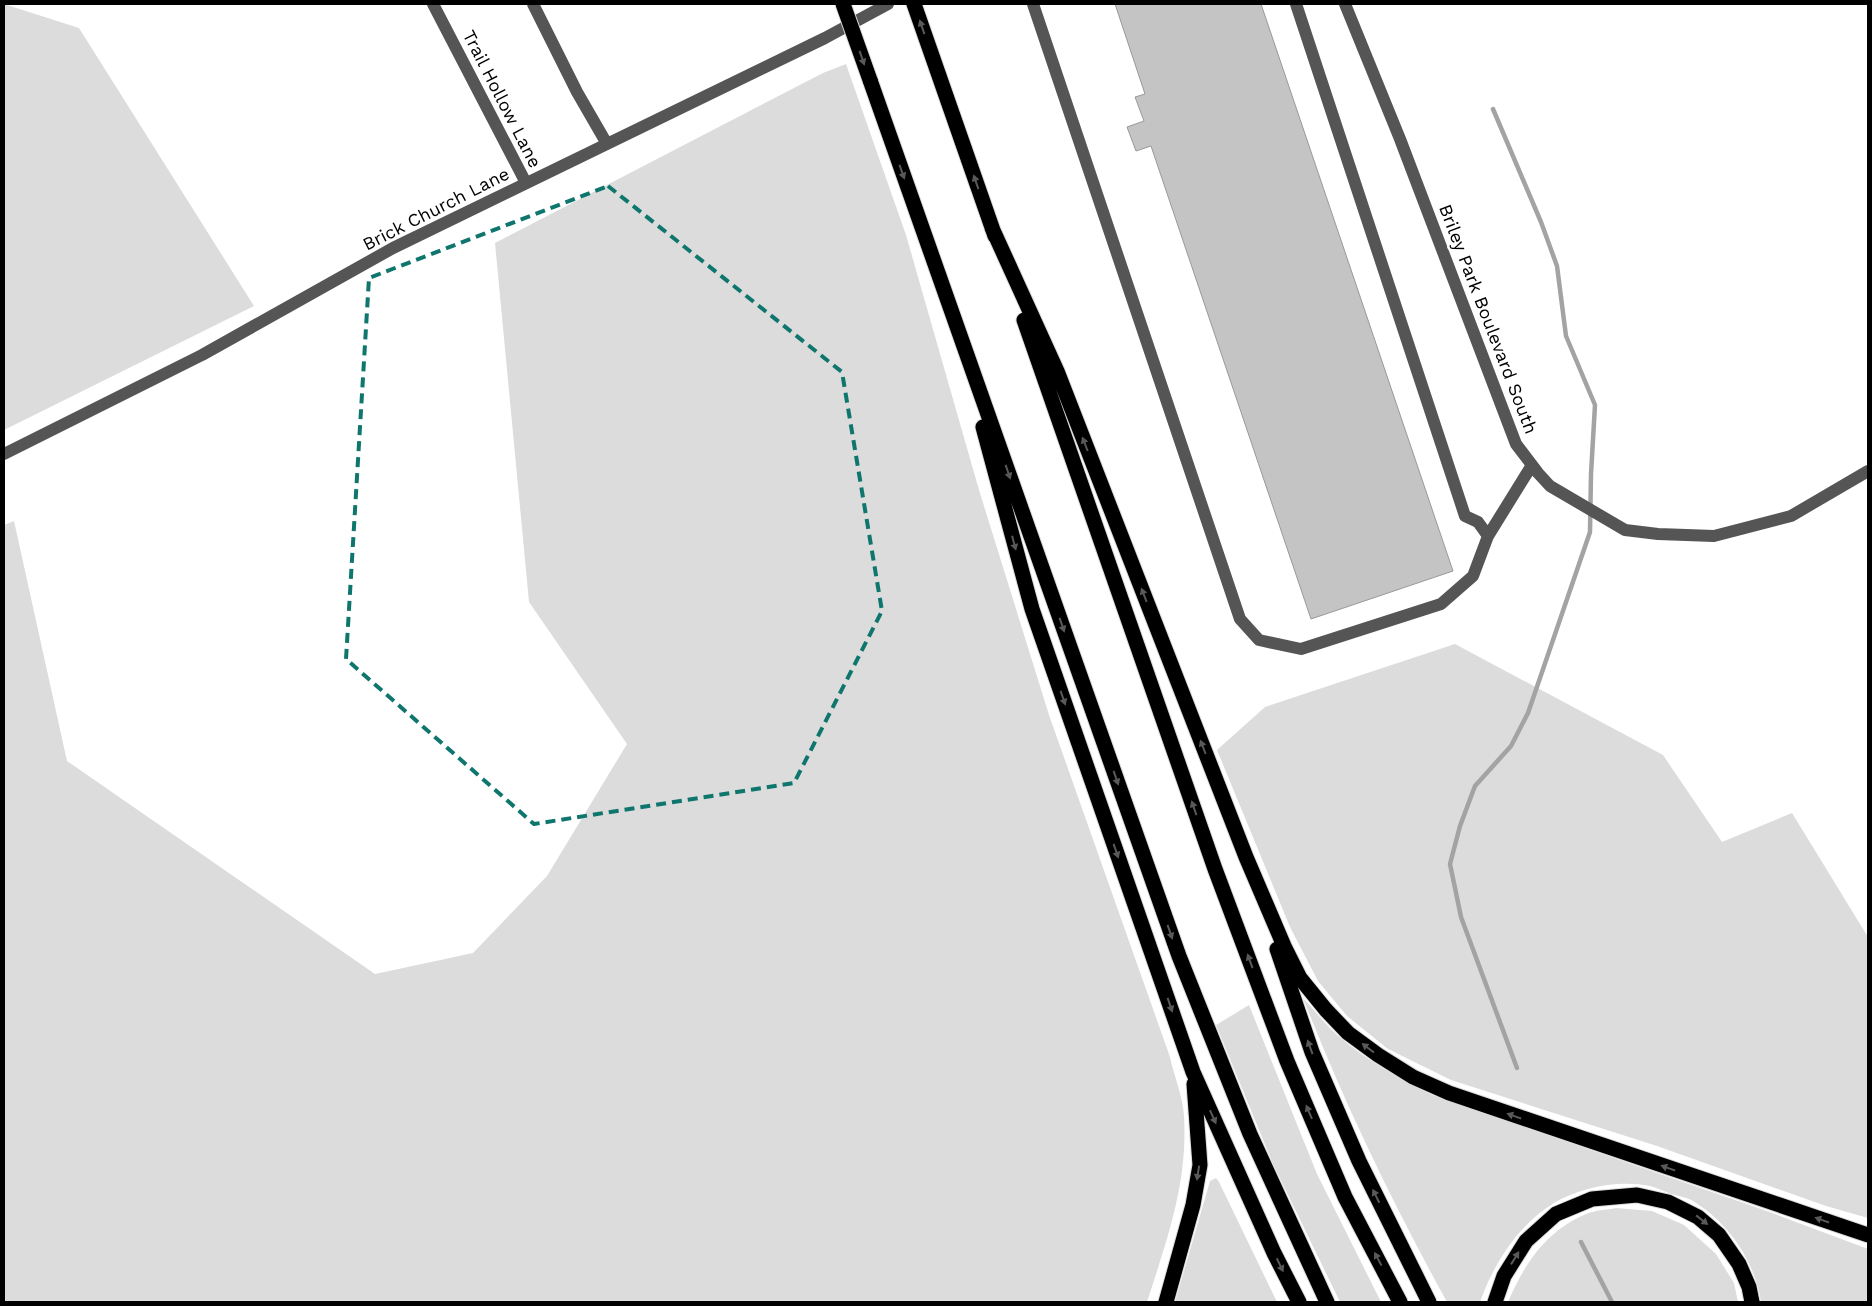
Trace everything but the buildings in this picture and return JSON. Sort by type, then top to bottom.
[{"type":"highway","points":[[843,4],[1178,956],[1250,1134],[1327,1302]]},
{"type":"highway","points":[[914,4],[1215,869],[1284,1052],[1345,1198],[1400,1302]]},
{"type":"highway","points":[[992,228],[1057,371],[1246,857],[1284,946],[1300,978],[1326,1010],[1348,1032],[1378,1055],[1413,1077],[1449,1093],[1868,1235]]},
{"type":"highway","points":[[951,310],[1032,610],[1193,1072],[1298,1302]]},
{"type":"highway","points":[[1246,857],[1312,1052],[1359,1161],[1429,1302]]},
{"type":"highway","points":[[1166,1302],[1193,1205],[1200,1165],[1193,1072]]},
{"type":"highway","points":[[1495,1302],[1504,1276],[1526,1241],[1556,1214],[1592,1199],[1637,1195],[1676,1205],[1698,1217],[1719,1235],[1739,1264],[1749,1287],[1752,1302]]},
{"type":"street","name":"Trail Hollow Lane","points":[[433,4],[526,184]]},
{"type":"street","points":[[533,4],[577,92],[607,144]]},
{"type":"street","name":"Brick Church Lane","points":[[4,454],[202,355],[393,248],[825,38],[888,4]]},
{"type":"street","points":[[1032,4],[1240,619],[1259,640],[1301,649],[1440,604],[1474,576],[1488,536],[1532,465]]},
{"type":"street","points":[[1296,4],[1465,516],[1478,522],[1488,536]]},
{"type":"street","name":"Briley Park Boulevard South","points":[[1345,4],[1400,139],[1516,444],[1550,486],[1625,530],[1658,534],[1714,536],[1791,516],[1868,471]]},
{"type":"highlighted area","points":[[608,186],[842,372],[882,611],[794,783],[534,824],[346,659],[369,278]]},
{"type":"shaded area","points":[[4,4],[79,28],[254,306],[4,430]]},
{"type":"shaded area","points":[[846,64],[906,235],[979,490],[1049,715],[1170,1057],[1180,1094],[1184,1116],[1183,1165],[1169,1234],[1147,1302],[4,1302],[4,525],[14,521],[67,761],[375,974],[473,953],[547,876],[627,744],[529,602],[495,243],[823,73]]},
{"type":"shaded area","points":[[1455,644],[1663,755],[1722,842],[1792,813],[1868,937],[1868,1218],[1826,1206],[1657,1146],[1451,1080],[1388,1049],[1347,1016],[1318,981],[1290,927],[1217,750],[1265,707]]},
{"type":"shaded area","points":[[1303,998],[1333,1031],[1359,1053],[1432,1095],[1761,1209],[1868,1249],[1868,1302],[1761,1302],[1758,1287],[1747,1259],[1730,1233],[1720,1222],[1688,1198],[1650,1186],[1625,1184],[1588,1189],[1554,1203],[1529,1222],[1509,1246],[1492,1273],[1480,1302],[1447,1302],[1407,1228],[1370,1153],[1335,1076]]},
{"type":"shaded area","points":[[1249,1005],[1317,1174],[1381,1302],[1340,1302],[1273,1164],[1216,1025]]},
{"type":"shaded area","points":[[1216,1178],[1277,1302],[1175,1302],[1210,1181]]},
{"type":"shaded area","points":[[1616,1208],[1652,1211],[1684,1225],[1716,1254],[1734,1283],[1738,1302],[1508,1302],[1529,1262],[1548,1239],[1572,1221],[1586,1214]]},
{"type":"waterway","points":[[1493,109],[1541,222],[1557,266],[1566,336],[1595,405],[1590,532],[1528,713],[1511,746],[1475,786],[1460,826],[1450,864],[1461,917],[1517,1068]]},
{"type":"waterway","points":[[1581,1242],[1612,1302]]}]
